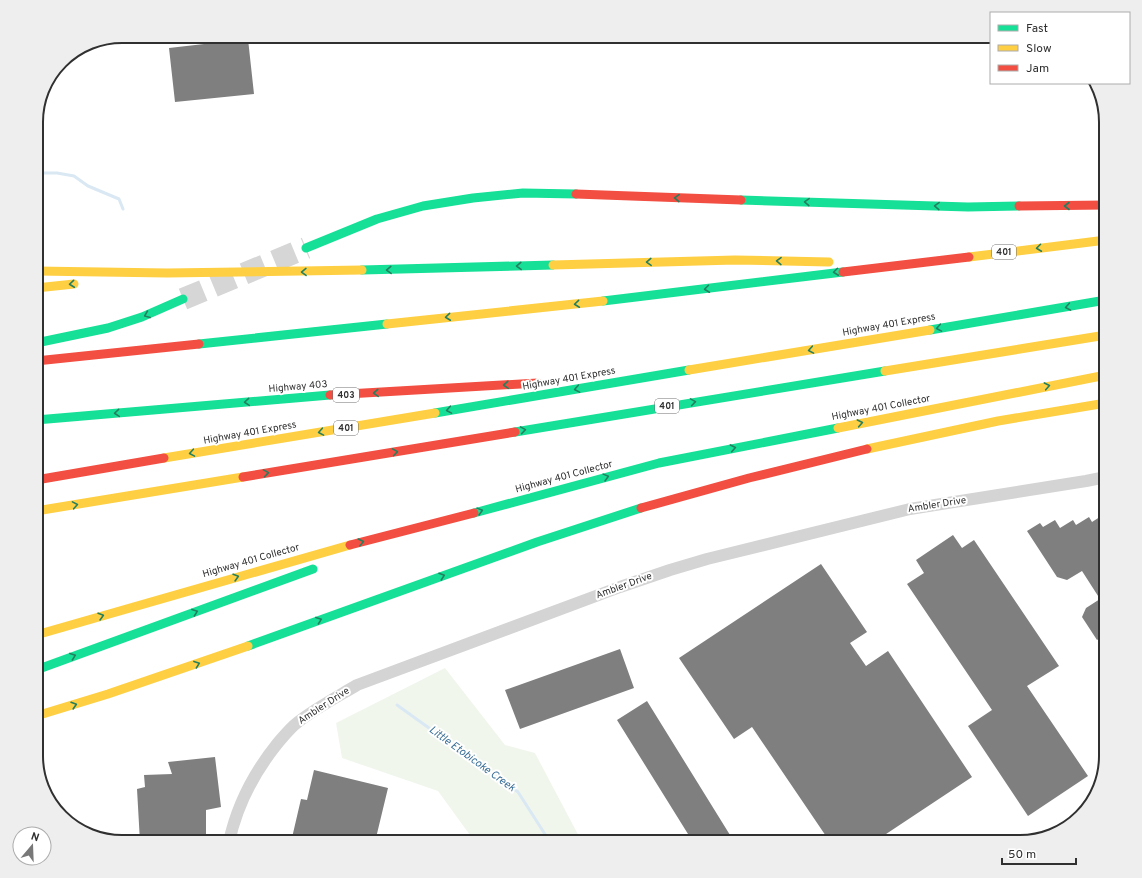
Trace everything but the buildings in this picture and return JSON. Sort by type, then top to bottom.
[{"type":"highway","points":[[306,248],[376,219],[423,206],[474,198],[523,193],[968,207],[1099,205]]},
{"type":"highway","name":"401","points":[[43,360],[613,300],[1099,241]]},
{"type":"highway","points":[[43,271],[167,273],[343,271],[735,260],[902,264]]},
{"type":"highway","points":[[98,281],[167,273]]},
{"type":"highway","points":[[43,287],[82,283]]},
{"type":"highway","points":[[43,342],[108,328],[142,317],[183,299]]},
{"type":"highway","name":"Highway 401 Express","points":[[43,479],[1099,301]]},
{"type":"highway","name":"401","points":[[43,510],[1099,336]]},
{"type":"highway","points":[[571,381],[657,375]]},
{"type":"highway","name":"Highway 401 Collector","points":[[43,632],[344,546],[443,522],[659,463],[1099,376]]},
{"type":"highway","name":"Highway 403","points":[[43,419],[320,396],[547,382]]},
{"type":"highway","points":[[43,714],[169,674],[427,581],[609,518],[723,484],[831,457],[976,425],[1099,404]]},
{"type":"highway","points":[[90,511],[228,479]]},
{"type":"highway","points":[[361,551],[443,522]]},
{"type":"highway","points":[[43,667],[324,565]]},
{"type":"street","name":"Ambler Drive","points":[[231,835],[242,800],[255,773],[268,756],[296,723],[328,701],[357,685],[620,587],[707,559],[910,509],[1099,478]]},
{"type":"shaded area","points":[[445,668],[505,745],[535,753],[578,835],[470,835],[438,791],[342,758],[336,723]]},
{"type":"waterway","points":[[43,173],[57,173],[74,176],[88,186],[119,199],[123,209]]},
{"type":"waterway","name":"Little Etobicoke Creek","points":[[397,705],[518,792],[546,835]]},
{"type":"tunnel","points":[[183,299],[306,248]]},
{"type":"traffic: fast","points":[[306,248],[377,219],[423,206],[473,198],[523,193],[576,194]]},
{"type":"traffic: fast","points":[[741,200],[968,207],[1019,206]]},
{"type":"traffic: fast","points":[[362,270],[553,265]]},
{"type":"traffic: fast","points":[[603,301],[843,272]]},
{"type":"traffic: fast","points":[[43,342],[108,328],[142,317],[183,299]]},
{"type":"traffic: fast","points":[[930,330],[1099,301]]},
{"type":"traffic: fast","points":[[199,344],[387,324]]},
{"type":"traffic: fast","points":[[435,413],[689,370]]},
{"type":"traffic: fast","points":[[515,432],[885,371]]},
{"type":"traffic: fast","points":[[43,419],[330,395]]},
{"type":"traffic: fast","points":[[474,513],[659,463],[838,428]]},
{"type":"traffic: fast","points":[[248,646],[537,542],[641,508]]},
{"type":"traffic: fast","points":[[43,667],[313,569]]},
{"type":"traffic: slow","points":[[969,257],[1099,241]]},
{"type":"traffic: slow","points":[[553,265],[735,260],[829,262]]},
{"type":"traffic: slow","points":[[43,271],[167,273],[362,270]]},
{"type":"traffic: slow","points":[[43,287],[74,284]]},
{"type":"traffic: slow","points":[[387,324],[603,301]]},
{"type":"traffic: slow","points":[[689,370],[930,330]]},
{"type":"traffic: slow","points":[[885,371],[1099,336]]},
{"type":"traffic: slow","points":[[838,428],[1099,376]]},
{"type":"traffic: slow","points":[[867,449],[998,421],[1099,404]]},
{"type":"traffic: slow","points":[[164,458],[435,413]]},
{"type":"traffic: slow","points":[[43,510],[243,477]]},
{"type":"traffic: slow","points":[[43,633],[350,545]]},
{"type":"traffic: slow","points":[[43,714],[108,694],[248,646]]},
{"type":"traffic: jam","points":[[576,194],[741,200]]},
{"type":"traffic: jam","points":[[1019,206],[1099,205]]},
{"type":"traffic: jam","points":[[843,272],[969,257]]},
{"type":"traffic: jam","points":[[43,360],[199,344]]},
{"type":"traffic: jam","points":[[330,395],[538,383]]},
{"type":"traffic: jam","points":[[243,477],[515,432]]},
{"type":"traffic: jam","points":[[641,508],[749,478],[867,449]]},
{"type":"traffic: jam","points":[[43,479],[164,458]]},
{"type":"traffic: jam","points":[[350,545],[474,513]]}]
